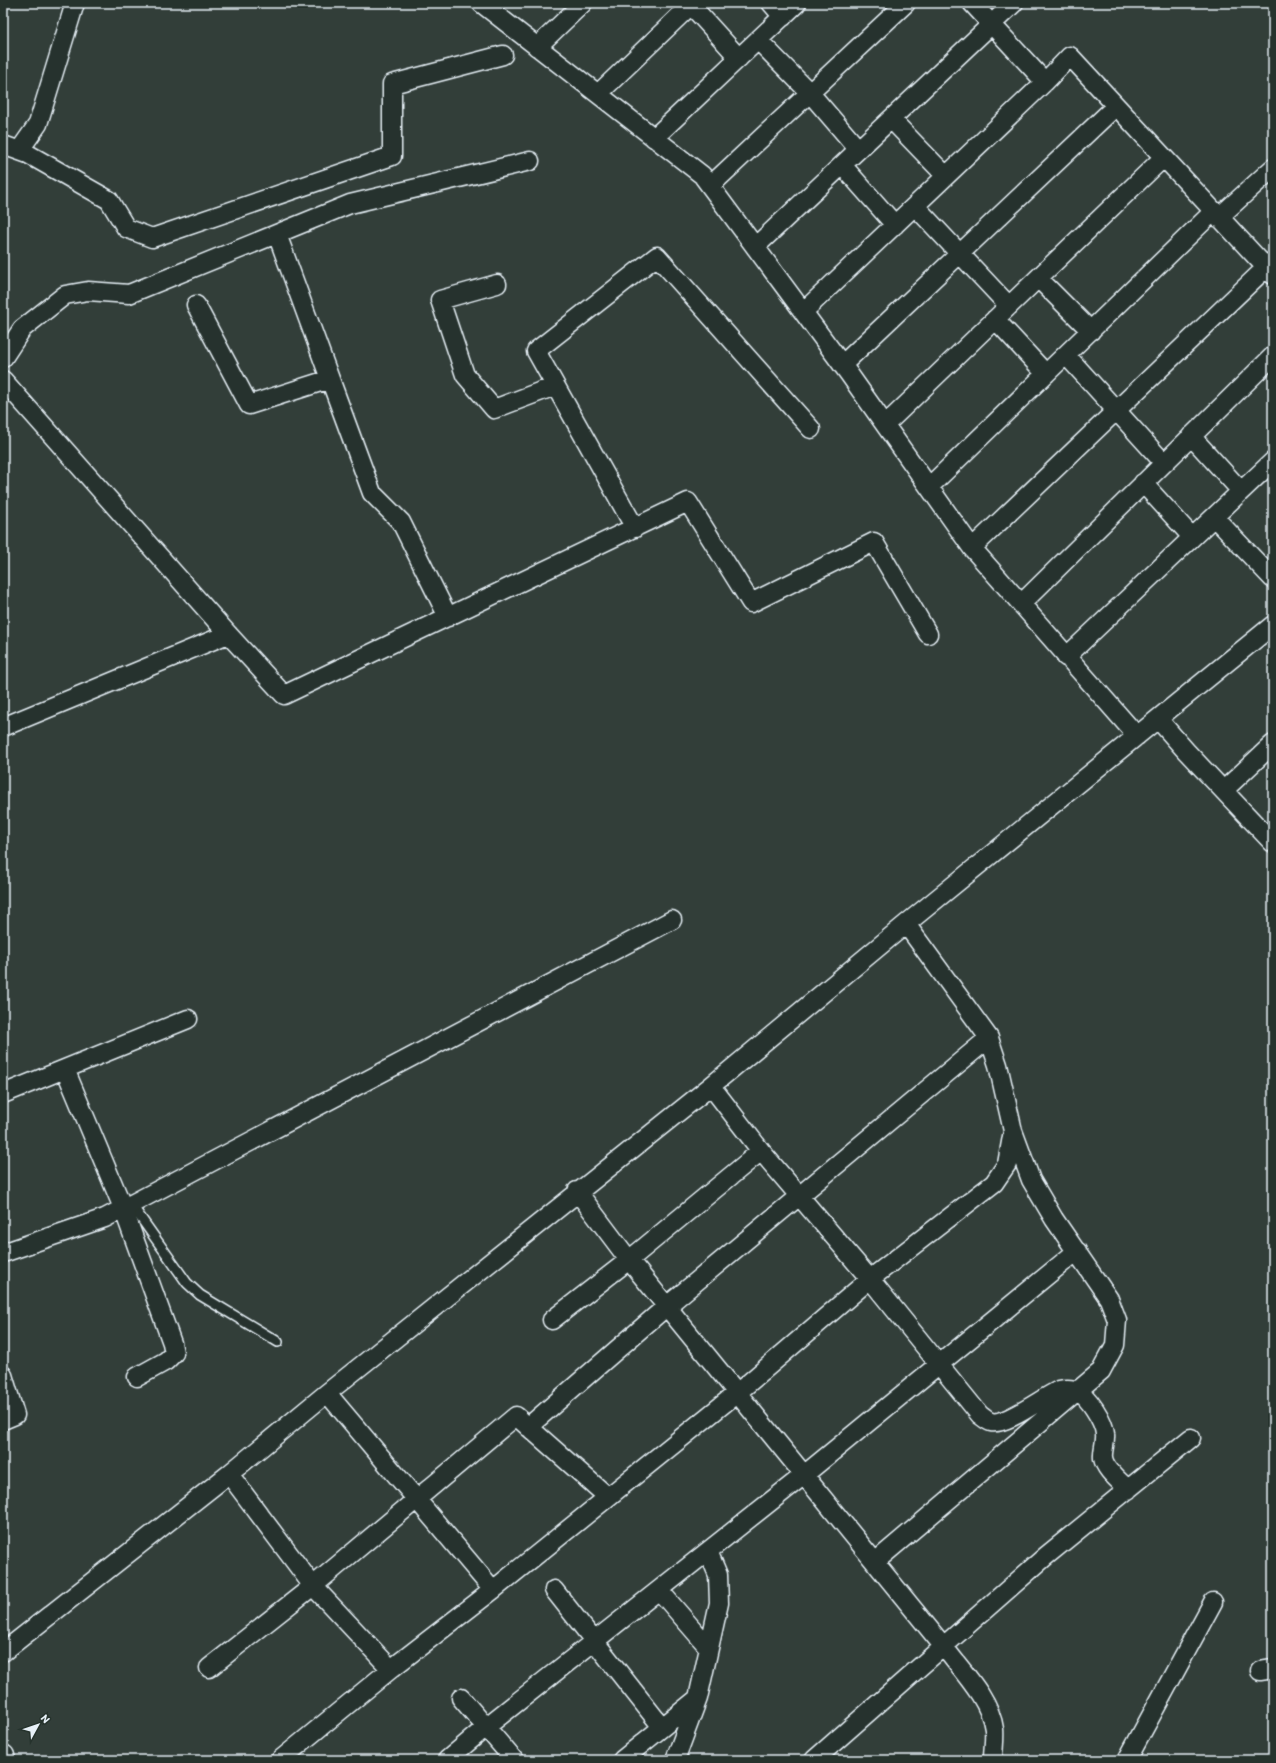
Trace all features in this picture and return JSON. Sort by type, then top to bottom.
[{"type":"main road","points":[[3,1756],[4,1760]]},
{"type":"street","points":[[75,3],[38,124],[11,148],[28,154],[109,200],[126,228],[152,238],[392,156],[392,84],[503,55]]},
{"type":"street","points":[[481,3],[702,175],[842,365],[972,548],[1066,657],[1137,736]]},
{"type":"street","points":[[537,47],[583,3]]},
{"type":"street","points":[[770,3],[782,17]]},
{"type":"street","points":[[654,138],[797,3]]},
{"type":"street","points":[[710,186],[906,3]]},
{"type":"street","points":[[972,3],[1045,82]]},
{"type":"street","points":[[755,247],[1014,3]]},
{"type":"street","points":[[598,94],[692,4],[739,58]]},
{"type":"street","points":[[758,40],[810,93],[858,149]]},
{"type":"street","points":[[803,312],[1045,82],[1070,56],[1215,215],[1271,268],[1116,410],[972,548]]},
{"type":"street","points":[[842,365],[1116,106]]},
{"type":"street","points":[[891,119],[946,176]]},
{"type":"street","points":[[885,425],[1163,158]]},
{"type":"street","points":[[3,358],[22,329],[65,295],[88,291],[129,294],[350,204],[530,161]]},
{"type":"street","points":[[842,164],[895,225]]},
{"type":"street","points":[[929,487],[1091,331],[1215,215],[1273,168]]},
{"type":"street","points":[[915,206],[961,253],[1009,306]]},
{"type":"street","points":[[277,234],[372,493],[401,522],[448,617]]},
{"type":"street","points":[[635,528],[536,351],[657,256],[811,429]]},
{"type":"street","points":[[1038,278],[1091,331]]},
{"type":"street","points":[[497,284],[440,300],[465,375],[494,409],[555,386]]},
{"type":"street","points":[[196,305],[249,405],[330,379]]},
{"type":"street","points":[[995,319],[1046,374]]},
{"type":"street","points":[[1066,355],[1164,463]]},
{"type":"street","points":[[1021,604],[1273,356]]},
{"type":"street","points":[[3,380],[284,695],[688,502],[751,603],[874,542],[928,634]]},
{"type":"street","points":[[1191,436],[1241,491]]},
{"type":"street","points":[[1066,657],[1273,461]]},
{"type":"street","points":[[1143,483],[1192,537]]},
{"type":"street","points":[[1214,517],[1273,579]]},
{"type":"street","points":[[3,1652],[229,1474],[577,1191],[710,1086],[1273,624]]},
{"type":"street","points":[[3,728],[228,634]]},
{"type":"street","points":[[1158,719],[1186,751],[1272,839]]},
{"type":"street","points":[[1224,790],[1273,744]]},
{"type":"street","points":[[3,1253],[105,1218],[672,920]]},
{"type":"street","points":[[875,1562],[1102,1371],[1115,1345],[1117,1320],[1109,1300],[1054,1219],[1031,1180],[1013,1131],[998,1065],[989,1038],[906,924]]},
{"type":"street","points":[[3,1094],[188,1019]]},
{"type":"street","points":[[528,1427],[667,1306],[989,1038]]},
{"type":"street","points":[[65,1069],[127,1206],[172,1344],[174,1353],[166,1361],[137,1377]]},
{"type":"street","points":[[710,1086],[761,1151],[870,1279],[980,1415],[990,1422],[999,1422],[1011,1417],[1058,1390],[1066,1388],[1078,1391],[1092,1406],[1102,1422],[1106,1434],[1103,1457],[1106,1467],[1128,1490]]},
{"type":"street","points":[[280,1760],[391,1669],[493,1590],[737,1392],[870,1279],[994,1183],[1007,1164],[1013,1131]]},
{"type":"street","points":[[552,1320],[629,1260],[761,1151]]},
{"type":"street","points":[[577,1191],[629,1260],[944,1647],[984,1701],[994,1729],[993,1760]]},
{"type":"street","points":[[447,1760],[486,1727],[804,1475],[1077,1251]]},
{"type":"street","points":[[3,1375],[15,1415],[3,1420]]},
{"type":"street","points":[[327,1393],[493,1590]]},
{"type":"street","points":[[209,1668],[313,1586],[516,1416],[608,1497]]},
{"type":"street","points":[[814,1760],[1046,1556],[1191,1438]]},
{"type":"street","points":[[229,1474],[313,1586],[391,1669]]},
{"type":"street","points":[[675,1760],[698,1698],[719,1603],[718,1574],[708,1551]]},
{"type":"street","points":[[554,1590],[595,1640],[662,1727]]},
{"type":"street","points":[[659,1590],[709,1648]]},
{"type":"street","points":[[1127,1760],[1213,1602]]},
{"type":"street","points":[[461,1698],[514,1760]]},
{"type":"street","points":[[622,1760],[698,1698]]},
{"type":"lane","points":[[127,1206],[187,1283],[200,1295],[278,1342]]}]
